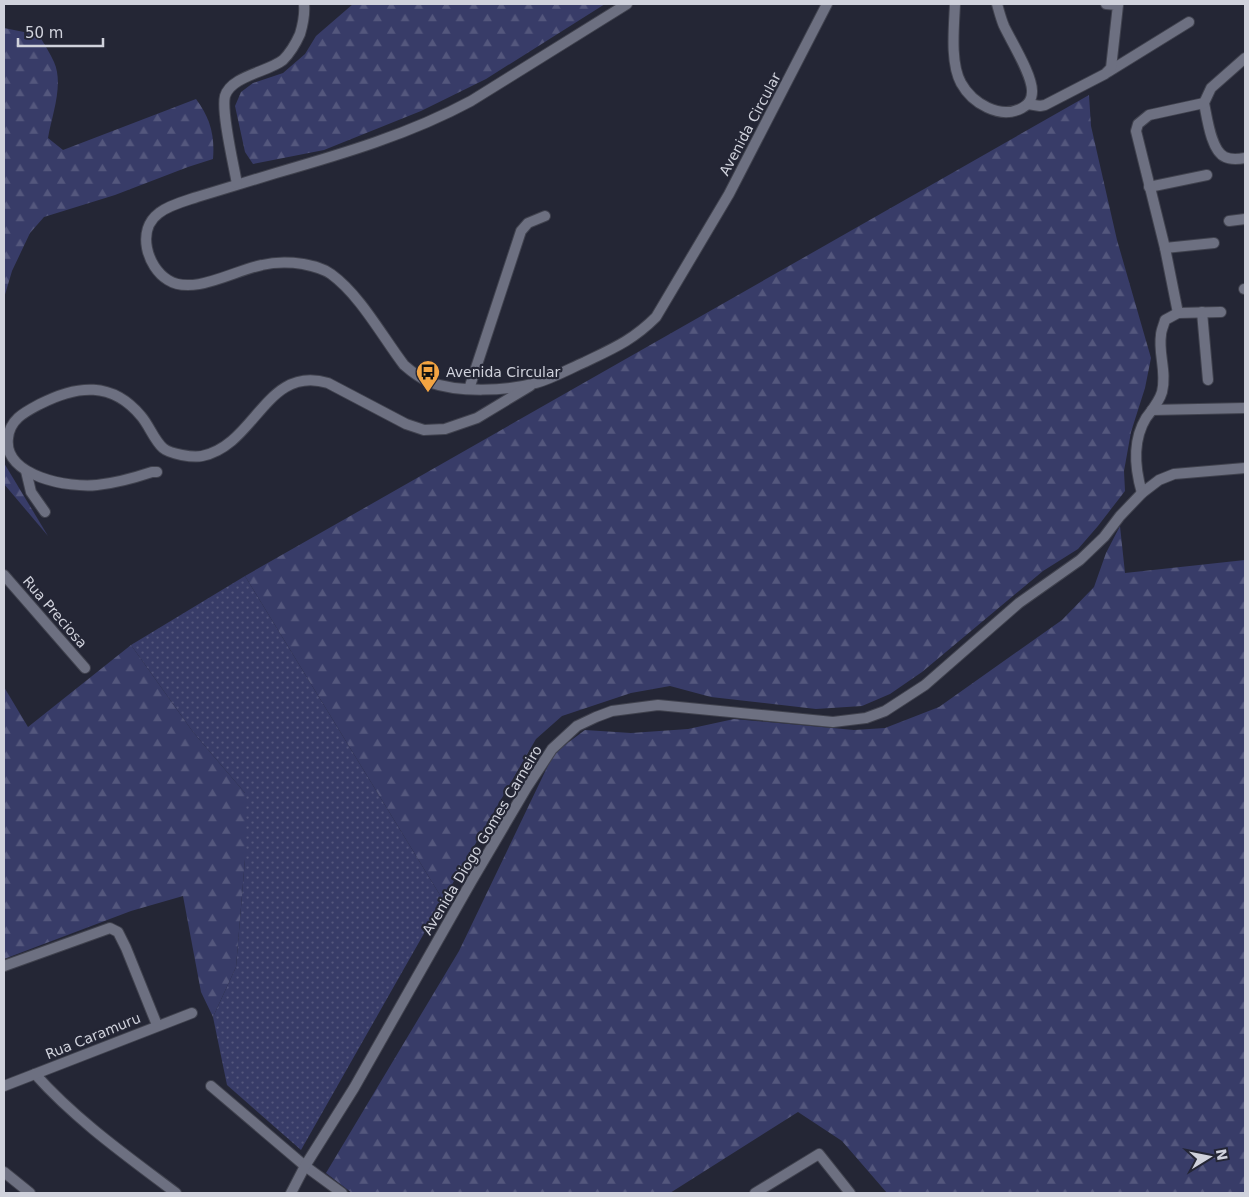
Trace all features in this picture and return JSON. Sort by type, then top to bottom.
[{"type":"street","points":[[237,184],[225,117],[224,103],[226,94],[231,87],[242,79],[282,60],[296,43],[303,24],[304,4]]},
{"type":"street","name":"Avenida Circular","points":[[536,383],[499,388],[469,389],[435,384],[415,374],[404,365],[344,285],[329,273],[316,266],[277,262],[187,286],[178,285],[162,277],[155,268],[146,245],[146,234],[148,227],[162,210],[237,184],[313,163],[447,114],[627,4]]},
{"type":"street","name":"Avenida Circular","points":[[157,472],[96,486],[68,484],[40,477],[26,471],[12,458],[7,440],[9,429],[13,422],[22,414],[42,403],[70,392],[84,389],[113,393],[129,403],[142,417],[163,448],[177,454],[201,456],[226,446],[281,389],[292,382],[316,379],[328,383],[406,424],[424,430],[444,429],[477,418],[536,383],[623,344],[641,332],[656,317],[729,194],[827,4]]},
{"type":"street","points":[[955,4],[954,42],[958,76],[968,94],[986,107],[1000,111],[1017,110],[1028,104],[1045,105],[1108,72],[1189,22]]},
{"type":"street","points":[[997,4],[1003,24],[1030,81],[1032,93],[1028,104]]},
{"type":"street","points":[[1106,4],[1118,5],[1111,68],[1108,72]]},
{"type":"street","points":[[1245,58],[1211,88],[1204,103],[1212,138],[1218,151],[1225,157],[1245,158]]},
{"type":"street","points":[[1178,313],[1166,248],[1136,131],[1138,124],[1149,115],[1204,103]]},
{"type":"street","points":[[1149,187],[1207,174]]},
{"type":"street","points":[[469,389],[520,232],[528,223],[545,216]]},
{"type":"street","points":[[1229,221],[1245,220]]},
{"type":"street","points":[[1166,248],[1214,242]]},
{"type":"street","points":[[1202,312],[1208,380]]},
{"type":"street","points":[[1142,493],[1137,475],[1137,441],[1141,428],[1158,403],[1163,384],[1164,375],[1160,335],[1166,320],[1178,313],[1221,312]]},
{"type":"street","points":[[1152,410],[1245,408]]},
{"type":"street","name":"Avenida Diogo Gomes Carneiro","points":[[291,1193],[354,1088],[527,786],[552,749],[576,726],[612,712],[658,705],[833,722],[866,718],[885,711],[925,685],[1019,603],[1080,560],[1104,537],[1120,516],[1142,493],[1159,480],[1174,474],[1245,468]]},
{"type":"street","points":[[26,471],[31,492],[45,512]]},
{"type":"street","name":"Rua Preciosa","points":[[4,574],[86,668]]},
{"type":"street","points":[[4,590],[14,587]]},
{"type":"street","points":[[4,966],[110,928],[118,932],[126,948],[156,1025]]},
{"type":"street","name":"Rua Caramuru","points":[[4,1086],[156,1025],[192,1013]]},
{"type":"street","points":[[35,1074],[81,1120],[176,1193]]},
{"type":"street","points":[[212,1086],[306,1166],[342,1193]]},
{"type":"street","points":[[755,1193],[819,1154],[850,1193]]},
{"type":"street","points":[[4,1172],[30,1193]]},
{"type":"green space","points":[[353,4],[605,4],[486,79],[421,111],[324,150],[253,164],[245,152],[235,106],[241,92],[253,83],[283,73],[305,54],[316,36]]},
{"type":"green space","points":[[4,28],[39,35],[52,59],[57,71],[58,90],[48,138],[63,150],[196,99],[205,113],[212,134],[213,159],[115,195],[44,217],[30,233],[12,271],[4,298]]},
{"type":"green space","points":[[1089,95],[1091,126],[1117,240],[1151,358],[1145,388],[1131,432],[1124,471],[1125,491],[1098,526],[1078,549],[1043,571],[922,672],[890,694],[862,706],[816,709],[711,697],[670,686],[631,693],[562,716],[536,739],[443,900],[245,576]]},
{"type":"green space","points":[[4,463],[48,536],[4,484]]},
{"type":"green space","points":[[1120,526],[1125,573],[1245,560],[1245,1193],[887,1193],[842,1141],[798,1112],[670,1193],[352,1193],[326,1173],[459,951],[554,753],[585,730],[631,733],[688,729],[734,719],[854,730],[885,728],[939,707],[1062,620],[1094,587],[1106,553]]},
{"type":"green space","points":[[245,576],[443,900],[301,1150],[227,1085],[213,1017],[236,967],[245,859],[245,793],[193,732],[131,645]]},
{"type":"green space","points":[[131,645],[193,732],[245,793],[245,859],[236,967],[213,1017],[201,992],[183,896],[131,911],[4,959],[4,687],[28,727]]},
{"type":"place","name":"Avenida Circular","points":[[428,393]]}]
